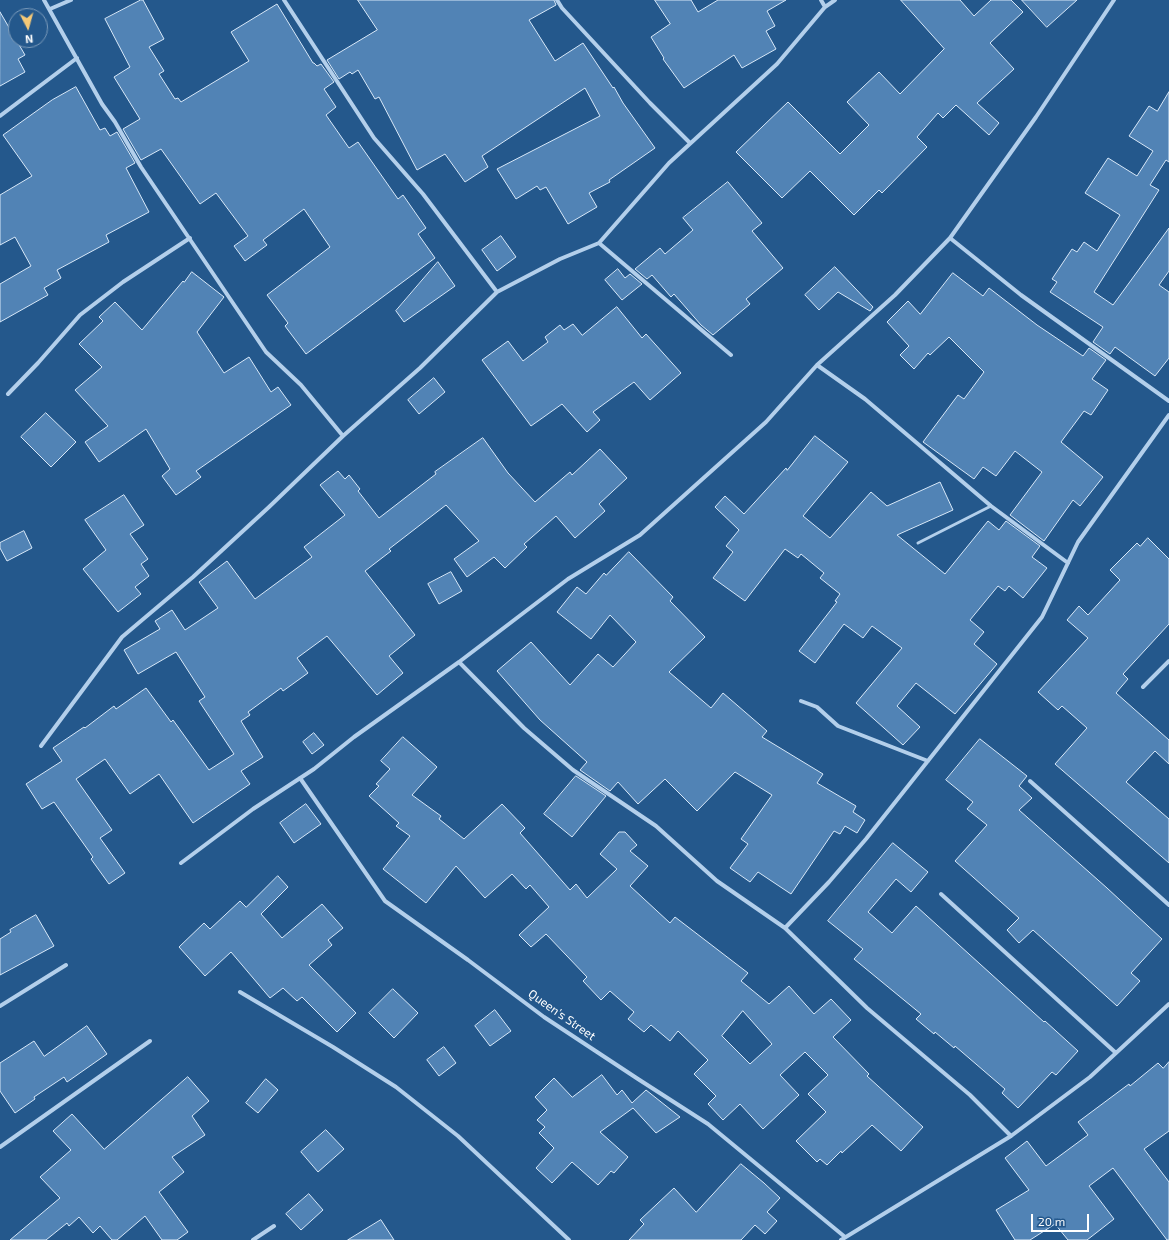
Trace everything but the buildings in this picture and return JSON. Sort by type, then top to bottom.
[{"type":"street","points":[[44,0],[102,104],[115,122],[141,167],[266,352],[301,385],[343,436]]},
{"type":"street","points":[[50,9],[71,0]]},
{"type":"street","points":[[284,0],[374,138],[423,194],[498,292]]},
{"type":"street","points":[[557,0],[562,8],[650,103],[690,143]]},
{"type":"street","points":[[821,0],[825,7]]},
{"type":"street","points":[[41,746],[122,637],[193,577],[343,436],[420,368],[498,292],[560,259],[599,243],[669,163],[777,64],[825,7],[835,0]]},
{"type":"street","points":[[181,864],[253,809],[300,778],[389,711],[459,662],[568,579],[640,535],[766,422],[817,365],[894,295],[950,238],[1036,117],[1114,0]]},
{"type":"street","points":[[0,116],[77,58]]},
{"type":"street","points":[[8,394],[38,363],[80,315],[123,282],[190,238]]},
{"type":"street","points":[[950,238],[1021,295],[1169,401]]},
{"type":"street","points":[[599,243],[730,355]]},
{"type":"street","points":[[817,365],[865,399],[991,506],[1068,562]]},
{"type":"street","points":[[785,928],[861,845],[1042,617],[1078,542],[1169,415]]},
{"type":"street","points":[[459,662],[524,728],[573,770],[656,826],[717,881],[785,928],[867,1008],[970,1096],[1011,1136]]},
{"type":"street","points":[[1143,687],[1169,662]]},
{"type":"street","points":[[801,701],[817,707],[838,726],[928,761]]},
{"type":"street","name":"Queen’s Street","points":[[300,778],[385,901],[468,960],[544,1017],[638,1080],[708,1124],[845,1237]]},
{"type":"street","points":[[1030,781],[1169,905]]},
{"type":"street","points":[[941,894],[1116,1054]]},
{"type":"street","points":[[0,1006],[66,965]]},
{"type":"street","points":[[240,992],[333,1046],[396,1087],[458,1136],[569,1240]]},
{"type":"street","points":[[840,1240],[1011,1136],[1090,1077],[1169,1004]]},
{"type":"street","points":[[0,1147],[150,1041]]},
{"type":"street","points":[[253,1240],[274,1226]]},
{"type":"lane","points":[[918,543],[991,506]]}]
